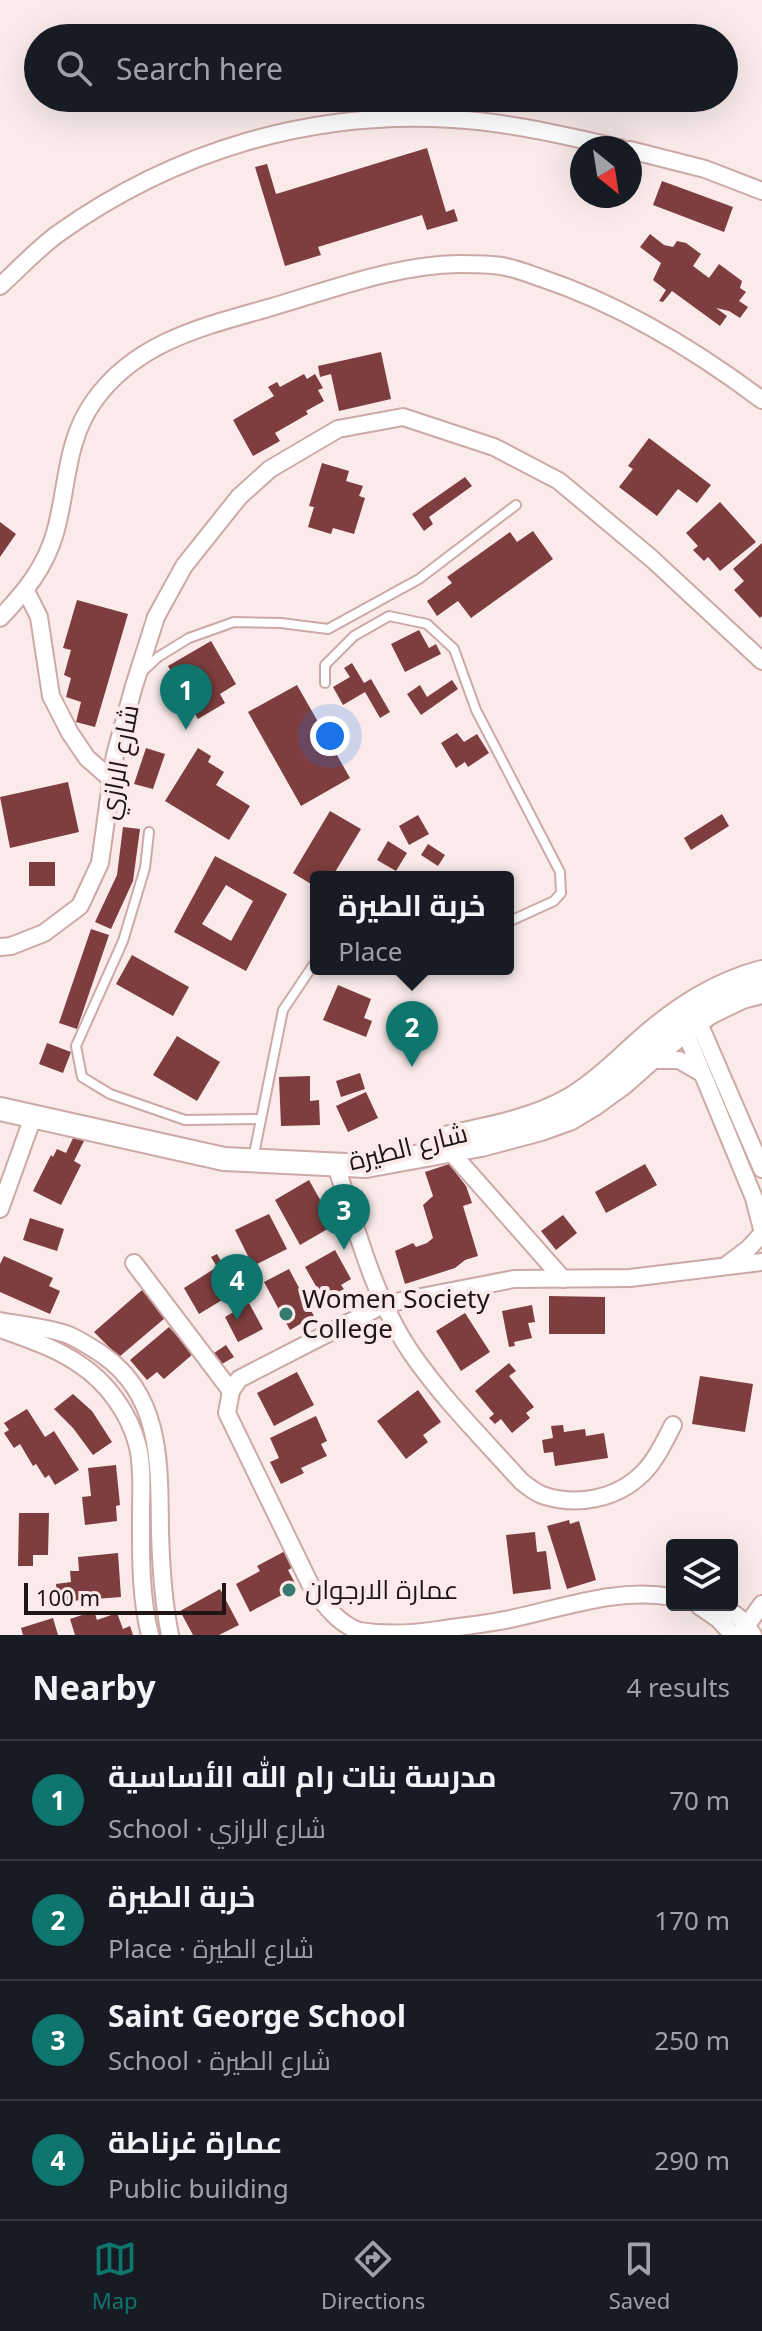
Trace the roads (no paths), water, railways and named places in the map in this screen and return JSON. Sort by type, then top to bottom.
[{"type":"main road","name":"شارع الطيرة","points":[[336,1165],[366,1166],[450,1151],[569,1119],[594,1104],[649,1060],[687,1021],[703,995],[737,979],[762,972]]},
{"type":"main road","name":"شارع الطيرة","points":[[336,1165],[361,1153],[466,1133],[549,1109],[570,1099],[687,1021],[762,992]]},
{"type":"main road","points":[[0,1109],[224,1159],[336,1165]]},
{"type":"street","points":[[0,286],[56,235],[109,200],[171,168],[247,139],[327,123],[397,117],[455,119],[570,137]]},
{"type":"street","points":[[642,153],[705,169],[762,191]]},
{"type":"street","points":[[0,618],[26,591],[44,564],[56,533],[69,456],[79,428],[94,401],[135,359],[184,333],[401,271],[457,264],[502,266],[586,293],[652,327],[719,368],[762,400]]},
{"type":"street","name":"شارع الرازي","points":[[0,947],[44,933],[80,906],[100,863],[115,755],[137,676],[156,617],[184,566],[239,497],[270,469],[338,429],[403,417],[494,447],[559,481],[651,558],[762,661]]},
{"type":"street","points":[[26,591],[39,617],[51,696],[87,758],[112,780]]},
{"type":"street","points":[[687,1021],[700,1072],[754,1198],[762,1236],[740,1256],[720,1268]]},
{"type":"street","points":[[687,1021],[762,1169]]},
{"type":"street","points":[[649,1060],[671,1058],[700,1072]]},
{"type":"street","points":[[0,1209],[33,1117]]},
{"type":"street","points":[[450,1151],[563,1279]]},
{"type":"street","points":[[336,1165],[361,1245],[385,1304],[411,1354],[521,1481],[541,1495],[569,1500],[613,1495],[644,1472],[657,1456],[673,1425]]},
{"type":"street","points":[[666,1596],[647,1592],[612,1596],[506,1620],[403,1635],[360,1632],[343,1623],[329,1610],[311,1586],[227,1413],[231,1391],[239,1379],[385,1304],[514,1279],[630,1278],[762,1262]]},
{"type":"street","points":[[134,1263],[231,1391]]},
{"type":"street","points":[[0,1321],[66,1334],[89,1345],[116,1364],[147,1407],[159,1460],[163,1597],[170,1635]]},
{"type":"street","points":[[0,1329],[78,1362],[97,1376],[127,1419],[138,1447],[142,1591],[150,1635]]},
{"type":"street","points":[[743,1633],[762,1604]]},
{"type":"street","points":[[706,1611],[743,1633]]},
{"type":"street","points":[[732,1611],[743,1633]]},
{"type":"lane","points":[[137,676],[158,657],[189,638],[234,622],[281,623],[328,629],[419,579],[516,505]]},
{"type":"lane","points":[[325,683],[325,665],[354,636],[389,616],[427,624],[454,649],[476,710],[560,872],[561,893],[554,901],[514,919]]},
{"type":"lane","points":[[149,832],[145,868],[123,941],[76,1046],[82,1077],[110,1094],[185,1120],[261,1119]]},
{"type":"lane","points":[[253,1160],[283,1010],[310,970]]},
{"type":"place","name":"مدرسة بنات رام الله الأساسية","points":[[186,730]]},
{"type":"place","name":"خربة الطيرة","points":[[412,1067]]},
{"type":"place","name":"Saint George School","points":[[344,1250]]},
{"type":"place","name":"Women Society College","points":[[286,1314]]},
{"type":"place","name":"عمارة غرناطة","points":[[237,1320]]},
{"type":"place","name":"عمارة الارجوان","points":[[289,1590]]}]
